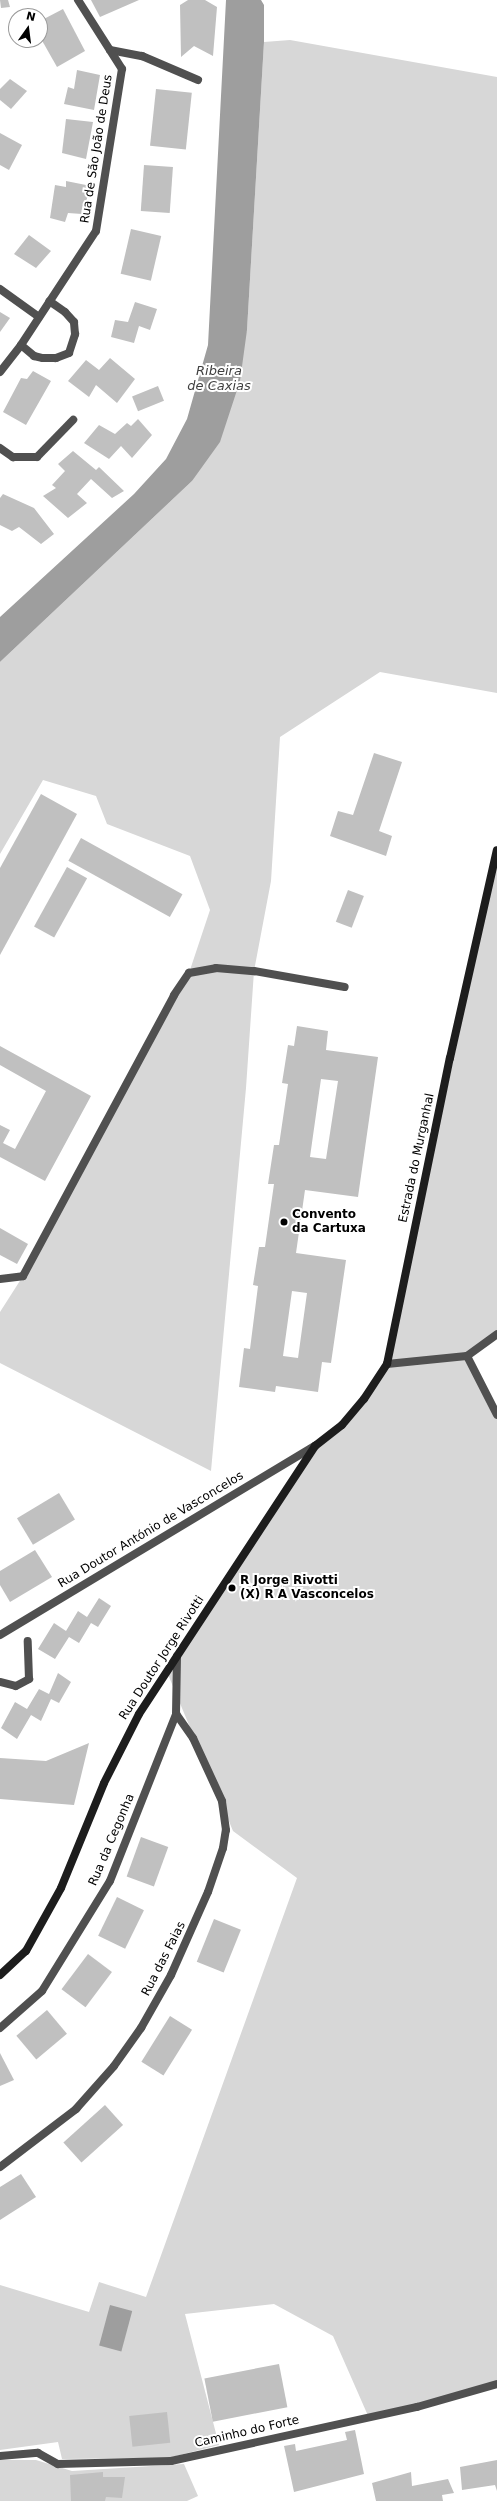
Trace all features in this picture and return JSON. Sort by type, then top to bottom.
[{"type":"street","points":[[78,0],[110,50],[142,56],[198,80]]},
{"type":"street","name":"Rua de São João de Deus","points":[[0,372],[21,345],[96,230],[122,69],[110,50]]},
{"type":"street","points":[[0,289],[39,317]]},
{"type":"street","points":[[21,345],[34,356],[43,358],[56,358],[69,353],[75,334],[74,322],[65,312],[50,301]]},
{"type":"street","points":[[0,448],[13,457],[37,457],[73,420]]},
{"type":"street","name":"Estrada do Murganhal","points":[[315,1446],[342,1425],[364,1399],[387,1364],[450,1058],[497,850]]},
{"type":"street","points":[[0,1279],[23,1276],[174,995],[189,973],[216,968],[254,971],[345,987]]},
{"type":"street","points":[[387,1364],[467,1356],[497,1334]]},
{"type":"street","points":[[467,1356],[497,1415]]},
{"type":"street","name":"Rua Doutor António de Vasconcelos","points":[[0,1635],[315,1446]]},
{"type":"street","name":"Rua Doutor Jorge Rivotti","points":[[0,1975],[26,1951],[61,1888],[111,1769],[139,1714],[315,1446]]},
{"type":"street","points":[[0,1682],[16,1686],[29,1679],[28,1640]]},
{"type":"street","name":"Rua da Cegonha","points":[[0,2028],[42,1991],[106,1888],[176,1714],[177,1656]]},
{"type":"street","name":"Rua das Faias","points":[[0,2167],[76,2109],[114,2066],[141,2028],[171,1976],[208,1892],[223,1848],[226,1830],[222,1801],[193,1738],[176,1714]]},
{"type":"street","name":"Caminho do Forte","points":[[0,2456],[38,2453],[58,2464],[171,2461],[417,2407],[497,2384]]},
{"type":"shaded area","points":[[290,40],[497,77],[497,693],[380,672],[280,737],[271,881],[254,971],[246,1088],[211,1471],[0,1363],[0,1312],[23,1276],[189,973],[210,910],[190,856],[107,824],[96,796],[43,780],[0,854],[0,662],[192,481],[247,330],[264,42]]},
{"type":"shaded area","points":[[497,860],[497,1334],[467,1356],[497,1415],[497,2385],[369,2418],[333,2336],[274,2304],[185,2314],[219,2445],[168,2458],[62,2459],[58,2442],[0,2450],[0,2285],[89,2312],[99,2282],[146,2297],[297,1878],[233,1831],[167,1672],[315,1446],[342,1425],[387,1364]]},
{"type":"shaded area","points":[[0,2460],[36,2460],[72,2471],[184,2464],[198,2496],[187,2501],[0,2501]]},
{"type":"water","name":"Ribeira de Caxias","points":[[226,0],[261,0],[264,5],[264,42],[247,330],[240,381],[220,442],[192,481],[0,662],[0,617],[134,494],[166,459],[187,419],[208,345]]},
{"type":"water","points":[[110,2305],[132,2311],[121,2352],[99,2346]]},
{"type":"building","points":[[0,0],[8,0],[10,7],[1,8]]},
{"type":"building","points":[[91,0],[139,0],[100,17]]},
{"type":"building","points":[[188,0],[205,0],[217,7],[213,56],[194,46],[181,57],[180,5]]},
{"type":"building","points":[[63,9],[85,51],[57,67],[46,48],[48,48],[48,17]]},
{"type":"building","points":[[77,70],[100,75],[94,110],[64,104],[68,87],[74,89]]},
{"type":"building","points":[[10,79],[27,91],[11,109],[0,100],[0,89]]},
{"type":"building","points":[[156,89],[192,93],[186,149],[150,146]]},
{"type":"building","points":[[66,119],[93,122],[86,159],[62,153]]},
{"type":"building","points":[[0,133],[22,145],[9,170],[0,165]]},
{"type":"building","points":[[144,165],[173,167],[170,213],[141,211]]},
{"type":"building","points":[[66,181],[91,186],[82,214],[68,213],[65,222],[50,218],[55,185],[66,187]]},
{"type":"building","points":[[131,229],[161,236],[151,281],[121,274]]},
{"type":"building","points":[[29,235],[51,251],[36,268],[14,254]]},
{"type":"building","points":[[135,302],[157,309],[150,330],[139,326],[134,343],[111,337],[115,320],[128,322]]},
{"type":"building","points":[[0,312],[10,318],[0,332]]},
{"type":"building","points":[[110,358],[135,379],[117,403],[96,385],[89,397],[68,381],[86,360],[99,370]]},
{"type":"building","points":[[33,371],[51,381],[26,425],[3,412],[21,378],[27,379]]},
{"type":"building","points":[[158,386],[164,401],[138,411],[132,396]]},
{"type":"building","points":[[138,419],[152,435],[132,458],[121,446],[109,459],[84,443],[99,425],[115,434],[127,423],[131,426]]},
{"type":"building","points":[[73,451],[96,470],[99,467],[124,491],[112,498],[91,479],[77,494],[87,503],[68,518],[43,496],[56,488],[52,485],[65,471],[58,464]]},
{"type":"building","points":[[3,494],[34,508],[54,534],[41,544],[19,527],[12,531],[0,525],[0,498]]},
{"type":"building","points":[[374,753],[402,762],[379,831],[392,836],[386,856],[330,836],[338,811],[353,815]]},
{"type":"building","points":[[41,794],[77,814],[0,955],[0,868]]},
{"type":"building","points":[[81,838],[182,894],[170,917],[68,861]]},
{"type":"building","points":[[67,867],[87,878],[54,938],[34,926]]},
{"type":"building","points":[[348,890],[364,896],[352,928],[336,922]]},
{"type":"building","name":"Convento da Cartuxa","points":[[297,1026],[328,1031],[326,1050],[378,1057],[358,1197],[305,1190],[296,1253],[346,1260],[331,1363],[322,1362],[318,1392],[276,1386],[275,1392],[239,1387],[244,1348],[250,1349],[258,1286],[253,1285],[259,1247],[265,1247],[274,1184],[268,1184],[274,1145],[279,1145],[288,1084],[282,1083],[288,1045],[294,1046]],"holes":[[[321,1079],[338,1081],[326,1159],[310,1157]],[[292,1291],[307,1293],[298,1358],[283,1356]]]},
{"type":"building","points":[[0,1046],[91,1096],[45,1181],[0,1157],[0,1125],[10,1130],[3,1143],[15,1149],[46,1091],[0,1065]]},
{"type":"building","points":[[0,1228],[28,1244],[17,1264],[0,1255]]},
{"type":"building","points":[[59,1493],[75,1520],[33,1545],[17,1518]]},
{"type":"building","points":[[35,1550],[52,1577],[10,1602],[0,1585],[0,1571]]},
{"type":"building","points":[[99,1598],[111,1606],[98,1627],[91,1623],[79,1643],[69,1637],[55,1659],[38,1649],[54,1623],[66,1631],[78,1611],[87,1617]]},
{"type":"building","points":[[58,1673],[71,1682],[59,1703],[51,1699],[41,1721],[31,1715],[17,1739],[1,1728],[15,1702],[27,1709],[39,1689],[49,1694]]},
{"type":"building","points":[[89,1743],[74,1805],[0,1799],[0,1758],[46,1761]]},
{"type":"building","points":[[141,1837],[168,1847],[154,1886],[127,1876]]},
{"type":"building","points":[[117,1897],[144,1910],[125,1949],[98,1936]]},
{"type":"building","points":[[214,1919],[241,1930],[224,1973],[197,1962]]},
{"type":"building","points":[[88,1954],[112,1972],[85,2007],[62,1989]]},
{"type":"building","points":[[47,2010],[67,2034],[36,2059],[16,2036]]},
{"type":"building","points":[[170,2016],[192,2030],[163,2076],[141,2062]]},
{"type":"building","points":[[0,2053],[14,2080],[0,2086]]},
{"type":"building","points":[[105,2105],[123,2125],[81,2163],[63,2142]]},
{"type":"building","points":[[21,2174],[36,2197],[0,2220],[0,2187]]},
{"type":"building","points":[[279,2364],[287,2407],[213,2422],[204,2379]]},
{"type":"building","points":[[167,2412],[170,2443],[132,2447],[129,2416]]},
{"type":"building","points":[[355,2430],[364,2474],[294,2492],[284,2446],[295,2444],[296,2451],[347,2440],[345,2432]]},
{"type":"building","points":[[497,2460],[497,2491],[495,2485],[462,2490],[460,2467]]},
{"type":"building","points":[[103,2472],[103,2477],[125,2477],[122,2498],[106,2497],[105,2501],[71,2501],[70,2475]]},
{"type":"building","points":[[411,2472],[412,2486],[448,2479],[454,2493],[442,2495],[443,2501],[376,2501],[372,2483]]},
{"type":"place","name":"Convento da Cartuxa","points":[[284,1222]]},
{"type":"place","name":"R Jorge Rivotti (X) R A Vasconcelos","points":[[232,1588]]}]
